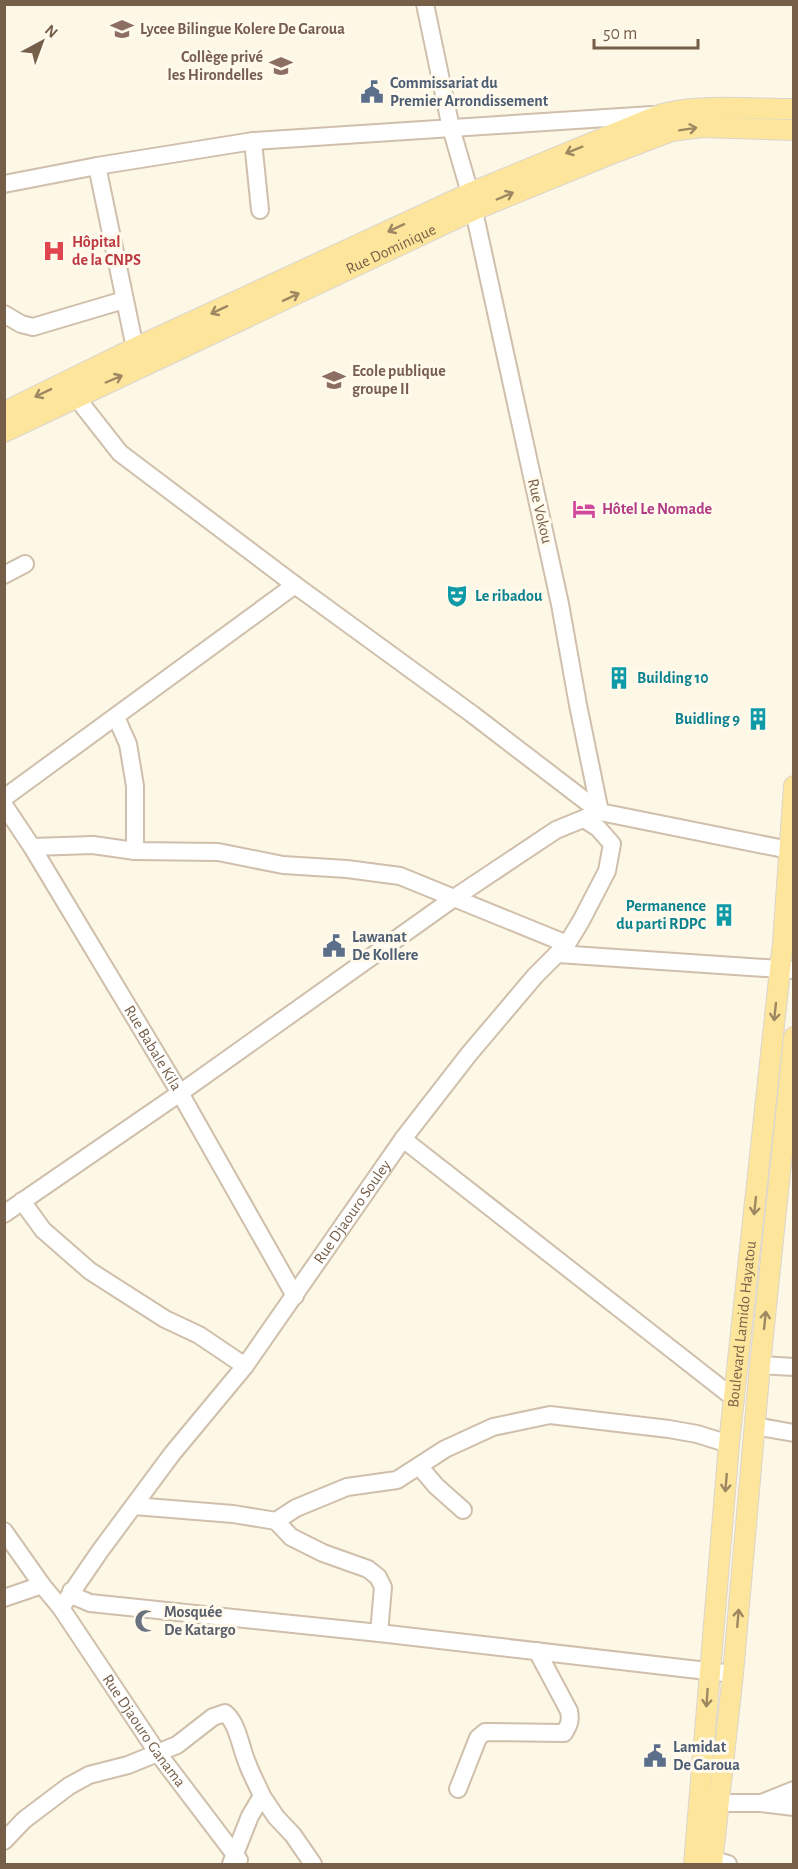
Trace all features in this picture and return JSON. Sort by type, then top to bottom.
[{"type":"main road","name":"Rue Dominique","points":[[4,432],[135,348],[472,201],[603,148],[662,114],[718,109],[794,109]]},
{"type":"main road","name":"Rue Dominique","points":[[603,148],[701,127],[794,130]]},
{"type":"main road","name":"Rue Dominique","points":[[4,412],[72,389],[111,380],[147,366],[472,201]]},
{"type":"main road","name":"Boulevard Lamido Hayatou","points":[[712,1863],[700,1803],[729,1444],[752,1233],[787,970],[794,786]]},
{"type":"main road","name":"Boulevard Lamido Hayatou","points":[[712,1863],[733,1674],[760,1365],[794,1037]]},
{"type":"main road","points":[[752,1233],[773,1236]]},
{"type":"street","name":"Rue Vokou","points":[[425,4],[451,128],[472,201],[560,604],[578,705],[592,816]]},
{"type":"street","points":[[4,184],[97,166],[253,141],[662,114]]},
{"type":"street","points":[[253,141],[260,210]]},
{"type":"street","points":[[97,166],[135,348],[147,366]]},
{"type":"street","points":[[4,314],[21,324],[33,327],[124,300]]},
{"type":"street","points":[[72,389],[120,453],[295,585],[472,714],[592,816],[791,850]]},
{"type":"street","points":[[4,575],[26,564]]},
{"type":"street","points":[[4,798],[295,585]]},
{"type":"street","points":[[116,717],[128,744],[135,786],[135,851]]},
{"type":"street","name":"Rue Babale Kila","points":[[4,805],[32,847],[180,1093],[295,1296]]},
{"type":"street","points":[[4,1214],[180,1093],[454,898],[556,830],[592,816]]},
{"type":"street","name":"Rue Djaouro Souley","points":[[61,1608],[71,1591],[172,1454],[245,1366],[403,1139],[469,1054],[535,976],[562,949],[581,921],[607,871],[612,844],[598,828],[592,816]]},
{"type":"street","points":[[32,847],[93,845],[135,851],[218,852],[283,865],[347,869],[400,876],[454,898],[562,949],[787,970]]},
{"type":"street","points":[[403,1139],[735,1399]]},
{"type":"street","points":[[22,1201],[43,1230],[90,1271],[165,1319],[199,1335],[245,1366]]},
{"type":"street","points":[[760,1365],[794,1367]]},
{"type":"street","points":[[276,1521],[296,1508],[347,1487],[397,1480],[445,1449],[493,1427],[550,1415],[669,1429],[697,1434],[729,1444]]},
{"type":"street","points":[[755,1426],[794,1433]]},
{"type":"street","points":[[420,1466],[436,1486],[463,1510]]},
{"type":"street","points":[[134,1506],[233,1514],[276,1521],[291,1537],[323,1553],[368,1569],[378,1577],[382,1587],[379,1633]]},
{"type":"street","name":"Rue Djaouro Ganama","points":[[4,1531],[61,1608],[157,1752],[236,1861]]},
{"type":"street","points":[[4,1598],[42,1585]]},
{"type":"street","points":[[71,1591],[76,1597],[90,1603],[379,1633],[733,1674]]},
{"type":"street","points":[[458,1789],[478,1738],[485,1732],[564,1733],[569,1725],[571,1720],[569,1711],[537,1652]]},
{"type":"street","points":[[4,1841],[24,1820],[69,1786],[89,1775],[129,1765],[177,1745],[213,1716],[225,1713],[236,1727],[248,1766],[262,1796],[314,1864]]},
{"type":"street","points":[[760,1803],[794,1791]]},
{"type":"street","points":[[236,1861],[250,1816],[262,1796]]},
{"type":"street","points":[[700,1803],[760,1803],[794,1807]]},
{"type":"place","name":"Lycee Bilingue Kolere De Garoua","points":[[122,29]]},
{"type":"place","name":"Collège privé les Hirondelles","points":[[281,66]]},
{"type":"place","name":"Commissariat du Premier Arrondissement","points":[[372,92]]},
{"type":"place","name":"Hôpital de la CNPS","points":[[54,251]]},
{"type":"place","name":"Ecole publique groupe II","points":[[334,380]]},
{"type":"place","name":"Hôtel Le Nomade","points":[[584,509]]},
{"type":"place","name":"Le ribadou","points":[[457,596]]},
{"type":"place","name":"Building 10","points":[[619,678]]},
{"type":"place","name":"Buidling 9","points":[[758,719]]},
{"type":"place","name":"Permanence du parti RDPC","points":[[724,915]]},
{"type":"place","name":"Lawanat De Kollere","points":[[334,946]]},
{"type":"place","name":"Mosquée De Katargo","points":[[146,1621]]},
{"type":"place","name":"Lamidat De Garoua","points":[[655,1756]]}]
